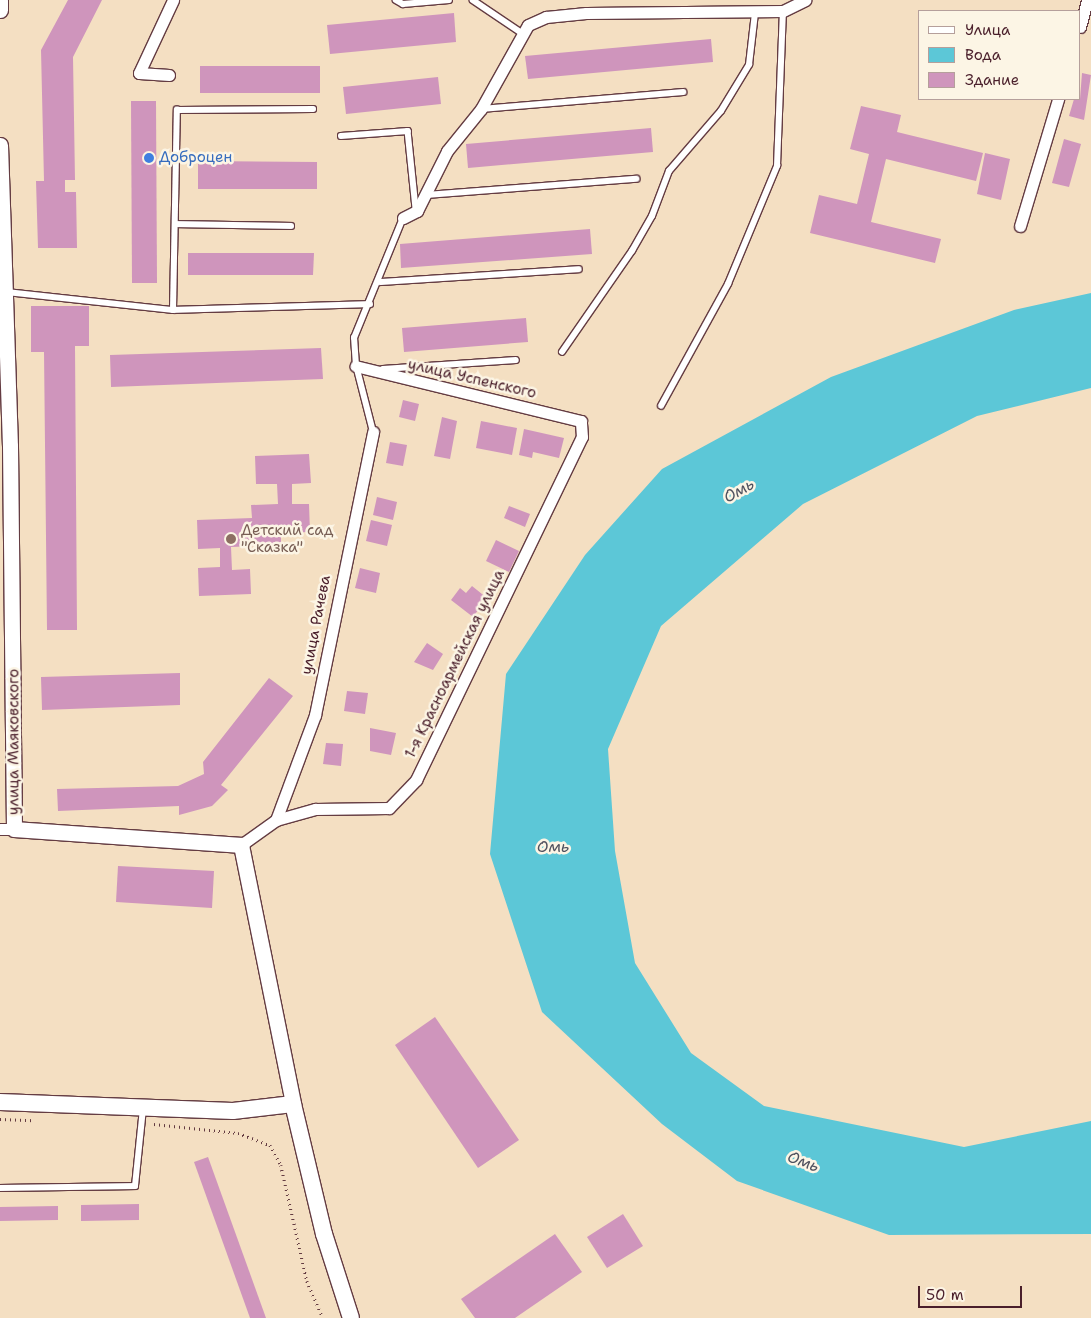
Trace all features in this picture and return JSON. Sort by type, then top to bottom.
[{"type":"main road","points":[[0,1102],[142,1115],[233,1111],[293,1104],[324,1234],[351,1318]]},
{"type":"street","points":[[0,0],[0,10]]},
{"type":"street","points":[[170,76],[139,73],[173,0]]},
{"type":"street","points":[[403,218],[416,211],[426,195],[446,151],[481,108],[522,33],[546,17],[783,11],[806,0]]},
{"type":"street","points":[[1081,23],[1087,0]]},
{"type":"street","points":[[1020,226],[1058,100]]},
{"type":"street","name":"улица Маяковского","points":[[0,145],[5,292],[7,829]]},
{"type":"street","name":"улица Успенского","points":[[356,366],[580,421]]},
{"type":"street","name":"1-я Красноармейская улица","points":[[276,820],[315,810],[389,808],[416,780],[582,437],[580,421]]},
{"type":"street","name":"улица Рачева","points":[[276,820],[314,715],[373,432]]},
{"type":"street","points":[[7,829],[241,845],[276,820]]},
{"type":"street","points":[[241,845],[293,1104]]},
{"type":"lane","points":[[396,0],[403,4],[449,0]]},
{"type":"lane","points":[[473,0],[522,33]]},
{"type":"lane","points":[[661,406],[728,284],[778,166],[783,11]]},
{"type":"lane","points":[[562,352],[632,251],[652,216],[669,171],[720,112],[749,65],[755,12]]},
{"type":"lane","points":[[481,108],[682,92]]},
{"type":"lane","points":[[173,310],[177,110],[313,108]]},
{"type":"lane","points":[[341,136],[408,131],[416,211]]},
{"type":"lane","points":[[426,195],[636,179]]},
{"type":"lane","points":[[373,432],[356,366],[354,338],[380,282],[403,218]]},
{"type":"lane","points":[[175,224],[291,226]]},
{"type":"lane","points":[[380,282],[579,269]]},
{"type":"lane","points":[[5,292],[173,310],[370,304]]},
{"type":"lane","points":[[368,370],[516,360]]},
{"type":"lane","points":[[0,1188],[135,1186],[142,1115]]},
{"type":"path","points":[[142,1115],[238,1133],[270,1145],[281,1165],[307,1281],[323,1318]]},
{"type":"path","points":[[0,1119],[40,1120]]},
{"type":"water","name":"Омь","points":[[1091,293],[1091,388],[977,416],[803,504],[661,626],[608,749],[615,851],[635,963],[691,1053],[764,1106],[964,1147],[1091,1121],[1091,1234],[889,1235],[737,1181],[662,1124],[542,1012],[490,854],[506,674],[585,555],[662,469],[831,377],[1014,310]]},
{"type":"building","points":[[68,0],[102,0],[73,57],[75,180],[65,180],[65,192],[76,192],[77,248],[38,248],[36,181],[44,181],[41,50]]},
{"type":"building","points":[[454,13],[456,42],[330,54],[327,25]]},
{"type":"building","points":[[711,39],[713,62],[528,79],[525,56]]},
{"type":"building","points":[[200,66],[320,66],[320,93],[200,93]]},
{"type":"building","points":[[1082,73],[1091,75],[1084,120],[1069,116],[1074,100],[1081,100]]},
{"type":"building","points":[[438,77],[441,104],[346,114],[343,87]]},
{"type":"building","points":[[131,101],[156,101],[157,283],[132,283]]},
{"type":"building","points":[[861,106],[901,115],[897,132],[983,153],[976,181],[886,159],[871,222],[941,239],[935,263],[810,233],[819,195],[857,204],[869,154],[850,149]]},
{"type":"building","points":[[651,128],[653,152],[468,168],[466,144]]},
{"type":"building","points":[[1064,139],[1081,144],[1069,187],[1052,183]]},
{"type":"building","points":[[985,153],[1010,159],[1001,200],[977,194]]},
{"type":"building","points":[[198,161],[317,162],[317,189],[198,189]]},
{"type":"building","points":[[590,229],[592,254],[401,268],[400,244]]},
{"type":"building","points":[[188,253],[314,253],[313,275],[188,275]]},
{"type":"building","points":[[31,306],[89,306],[89,346],[75,346],[77,630],[47,630],[44,352],[31,352]]},
{"type":"building","points":[[526,318],[528,342],[404,352],[402,328]]},
{"type":"building","points":[[321,348],[323,379],[111,387],[110,355]]},
{"type":"building","points":[[403,400],[419,404],[415,421],[399,417]]},
{"type":"building","points":[[442,417],[457,421],[450,459],[434,456]]},
{"type":"building","points":[[481,421],[517,428],[512,455],[476,448]]},
{"type":"building","points":[[524,429],[564,438],[559,458],[533,452],[532,458],[519,455]]},
{"type":"building","points":[[390,442],[407,445],[403,466],[386,463]]},
{"type":"building","points":[[309,454],[311,483],[292,484],[292,504],[309,504],[310,532],[281,533],[281,545],[231,547],[232,570],[250,569],[251,594],[199,596],[198,568],[220,567],[220,548],[198,549],[197,520],[252,518],[251,505],[278,504],[277,484],[256,484],[255,456]]},
{"type":"building","points":[[377,497],[397,502],[393,520],[373,515]]},
{"type":"building","points":[[509,506],[530,514],[525,527],[504,518]]},
{"type":"building","points":[[371,520],[392,525],[387,546],[366,541]]},
{"type":"building","points":[[496,540],[519,551],[509,572],[486,561]]},
{"type":"building","points":[[360,568],[380,573],[376,593],[355,588]]},
{"type":"building","points":[[472,586],[487,598],[473,617],[451,600],[460,588],[466,593]]},
{"type":"building","points":[[427,643],[443,654],[433,670],[414,662]]},
{"type":"building","points":[[180,673],[180,705],[42,710],[41,677]]},
{"type":"building","points":[[269,678],[293,696],[221,785],[228,790],[212,806],[179,815],[179,806],[58,811],[57,789],[178,786],[204,774],[203,762]]},
{"type":"building","points":[[347,691],[368,693],[365,714],[344,711]]},
{"type":"building","points":[[370,728],[396,733],[391,755],[370,751]]},
{"type":"building","points":[[326,743],[343,744],[341,766],[323,764]]},
{"type":"building","points":[[118,866],[214,871],[212,908],[116,902]]},
{"type":"building","points":[[435,1017],[519,1140],[478,1168],[395,1045]]},
{"type":"building","points":[[208,1157],[266,1318],[250,1318],[194,1162]]},
{"type":"building","points":[[139,1204],[139,1220],[81,1221],[81,1205]]},
{"type":"building","points":[[58,1206],[58,1220],[0,1221],[0,1207]]},
{"type":"building","points":[[623,1214],[643,1246],[607,1268],[587,1237]]},
{"type":"building","points":[[555,1234],[582,1272],[515,1318],[475,1318],[461,1299]]},
{"type":"place","name":"Доброцен","points":[[149,158]]},
{"type":"place","name":"Детский сад \"Сказка\"","points":[[231,539]]}]
